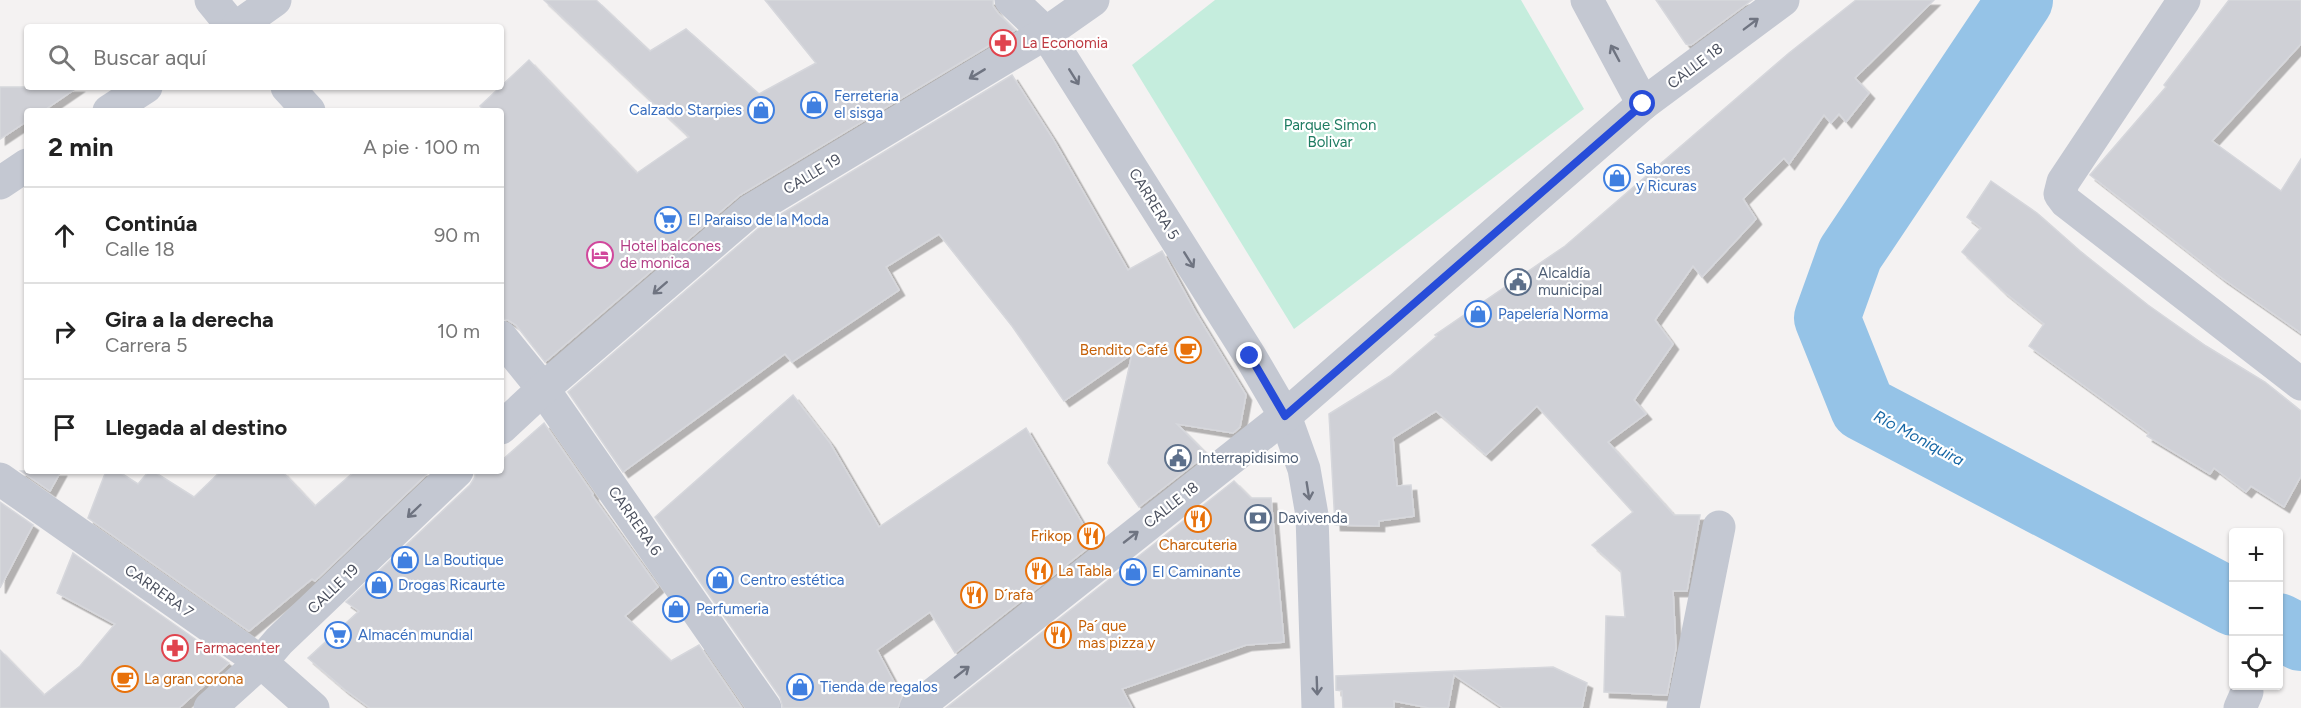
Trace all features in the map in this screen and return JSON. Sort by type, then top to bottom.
[{"type":"street","points":[[211,0],[232,24]]},
{"type":"street","points":[[239,24],[275,0]]},
{"type":"street","name":"CARRERA 5","points":[[1011,0],[1046,33],[1250,356],[1285,416],[1304,469],[1312,514],[1318,708]]},
{"type":"street","name":"CALLE 19","points":[[504,426],[543,388],[750,211],[1046,33],[1093,0]]},
{"type":"street","points":[[1587,0],[1643,104]]},
{"type":"street","name":"CALLE 18","points":[[916,708],[1285,416],[1643,104],[1783,0]]},
{"type":"street","points":[[2184,0],[2063,182],[2060,194],[2066,202],[2301,384]]},
{"type":"street","points":[[114,108],[141,90]]},
{"type":"street","points":[[290,90],[306,108]]},
{"type":"street","points":[[0,183],[24,167]]},
{"type":"street","name":"CARRERA 6","points":[[504,341],[543,388],[765,708]]},
{"type":"street","name":"CALLE 19","points":[[210,708],[261,662],[279,641],[454,474]]},
{"type":"street","name":"CARRERA 7","points":[[0,479],[261,662],[313,708]]},
{"type":"street","points":[[1683,708],[1719,526]]},
{"type":"green space","name":"Parque Simon Bolivar","points":[[1215,0],[1521,0],[1584,109],[1294,329],[1132,65]]},
{"type":"building","points":[[544,0],[596,0],[650,51],[686,29],[759,94],[816,63],[765,0],[993,0],[993,6],[998,13],[1015,30],[740,195],[545,362],[516,325],[504,319],[504,108],[482,108],[480,106],[497,90],[504,90],[504,83],[529,60],[637,173],[689,137]]},
{"type":"building","points":[[1656,0],[1752,0],[1691,45],[1686,44]]},
{"type":"building","points":[[1856,0],[1934,0],[1855,78],[1869,93],[1846,122],[1839,114],[1831,123],[1824,115],[1789,164],[1784,158],[1743,199],[1756,219],[1702,277],[1693,266],[1655,320],[1673,344],[1634,400],[1646,414],[1608,442],[1674,515],[1700,515],[1687,591],[1673,591],[1676,648],[1667,695],[1604,692],[1606,616],[1625,617],[1621,571],[1592,545],[1633,512],[1537,406],[1486,455],[1436,411],[1393,438],[1397,486],[1411,485],[1414,516],[1379,521],[1379,526],[1335,525],[1329,414],[1390,376],[1437,336],[1435,335],[1565,246],[1789,53]]},
{"type":"building","points":[[2229,0],[2301,0],[2301,44],[2212,141],[2281,191],[2301,159],[2301,333],[2222,278],[2090,175],[2166,87],[2164,85]]},
{"type":"building","points":[[1012,75],[1053,139],[1128,270],[1162,251],[1196,313],[1246,395],[1240,427],[1233,433],[1177,424],[1207,454],[1139,507],[1108,463],[1132,354],[1064,401],[1012,326],[939,234],[886,267],[899,290],[792,362],[785,354],[623,472],[568,392],[761,226]]},
{"type":"building","points":[[0,87],[24,87],[24,90],[74,90],[47,108],[24,108],[24,123],[0,139]]},
{"type":"building","points":[[1991,181],[2037,213],[2080,251],[2148,305],[2206,346],[2265,382],[2301,411],[2301,476],[2284,507],[2251,486],[2246,492],[2214,468],[2210,474],[2147,436],[2149,433],[2029,346],[2044,324],[2003,291],[1962,252],[1981,228],[1967,217]]},
{"type":"building","points":[[793,395],[830,443],[879,527],[1026,428],[1094,543],[955,653],[930,612],[877,650],[902,697],[898,708],[783,708],[780,697],[655,517]]},
{"type":"building","points":[[544,423],[658,587],[625,616],[671,661],[699,645],[742,708],[370,708],[308,658],[359,611],[346,602],[470,485],[475,474],[504,474],[504,458]]},
{"type":"building","points":[[25,474],[59,474],[50,491]]},
{"type":"building","points":[[105,474],[123,474],[138,484],[146,474],[158,474],[194,497],[218,474],[285,474],[315,506],[352,474],[427,474],[315,581],[312,579],[249,631],[88,518]]},
{"type":"building","points":[[1234,481],[1251,498],[1271,498],[1284,642],[1246,645],[1122,689],[1132,708],[946,708]]},
{"type":"building","points":[[0,502],[33,525],[0,588]]},
{"type":"building","points":[[73,553],[229,663],[179,708],[0,708],[0,650],[44,695],[80,666],[115,624],[57,593]]},
{"type":"building","points":[[1553,667],[1587,683],[1582,708],[1503,708],[1454,675],[1448,708],[1429,708],[1394,701],[1394,708],[1343,708],[1342,691],[1336,690],[1336,676]]},
{"type":"waterway","name":"Río Moniquira","points":[[2020,0],[1850,254],[1827,318],[1863,408],[2229,600]]},
{"type":"waterway","name":"Río Moniquira","points":[[2283,629],[2301,638]]},
{"type":"place","name":"La Economia","points":[[1003,43]]},
{"type":"place","name":"Ferreteria el sisga","points":[[814,105]]},
{"type":"place","name":"Calzado Starpies","points":[[761,110]]},
{"type":"place","name":"Sabores y Ricuras","points":[[1617,178]]},
{"type":"place","name":"El Paraiso de la Moda","points":[[668,220]]},
{"type":"place","name":"Hotel balcones de monica","points":[[600,255]]},
{"type":"place","name":"Alcaldía municipal","points":[[1518,282]]},
{"type":"place","name":"Papelería Norma","points":[[1478,314]]},
{"type":"place","name":"Bendito Café","points":[[1188,350]]},
{"type":"place","name":"Interrapidisimo","points":[[1178,458]]},
{"type":"place","name":"Davivenda","points":[[1258,518]]},
{"type":"place","name":"Charcuteria","points":[[1198,519]]},
{"type":"place","name":"Frikop","points":[[1091,536]]},
{"type":"place","name":"La Boutique","points":[[405,560]]},
{"type":"place","name":"La Tabla","points":[[1039,571]]},
{"type":"place","name":"El Caminante","points":[[1133,572]]},
{"type":"place","name":"Centro estética","points":[[720,580]]},
{"type":"place","name":"Drogas Ricaurte","points":[[379,585]]},
{"type":"place","name":"D´rafa","points":[[974,595]]},
{"type":"place","name":"Perfumeria","points":[[676,609]]},
{"type":"place","name":"Almacén mundial","points":[[338,635]]},
{"type":"place","name":"Pa´ que mas pizza y","points":[[1058,635]]},
{"type":"place","name":"Farmacenter","points":[[175,648]]},
{"type":"place","name":"La gran corona","points":[[125,679]]},
{"type":"place","name":"Tienda de regalos","points":[[800,687]]},
{"type":"route","points":[[1250,356],[1285,416],[1643,104]]}]
